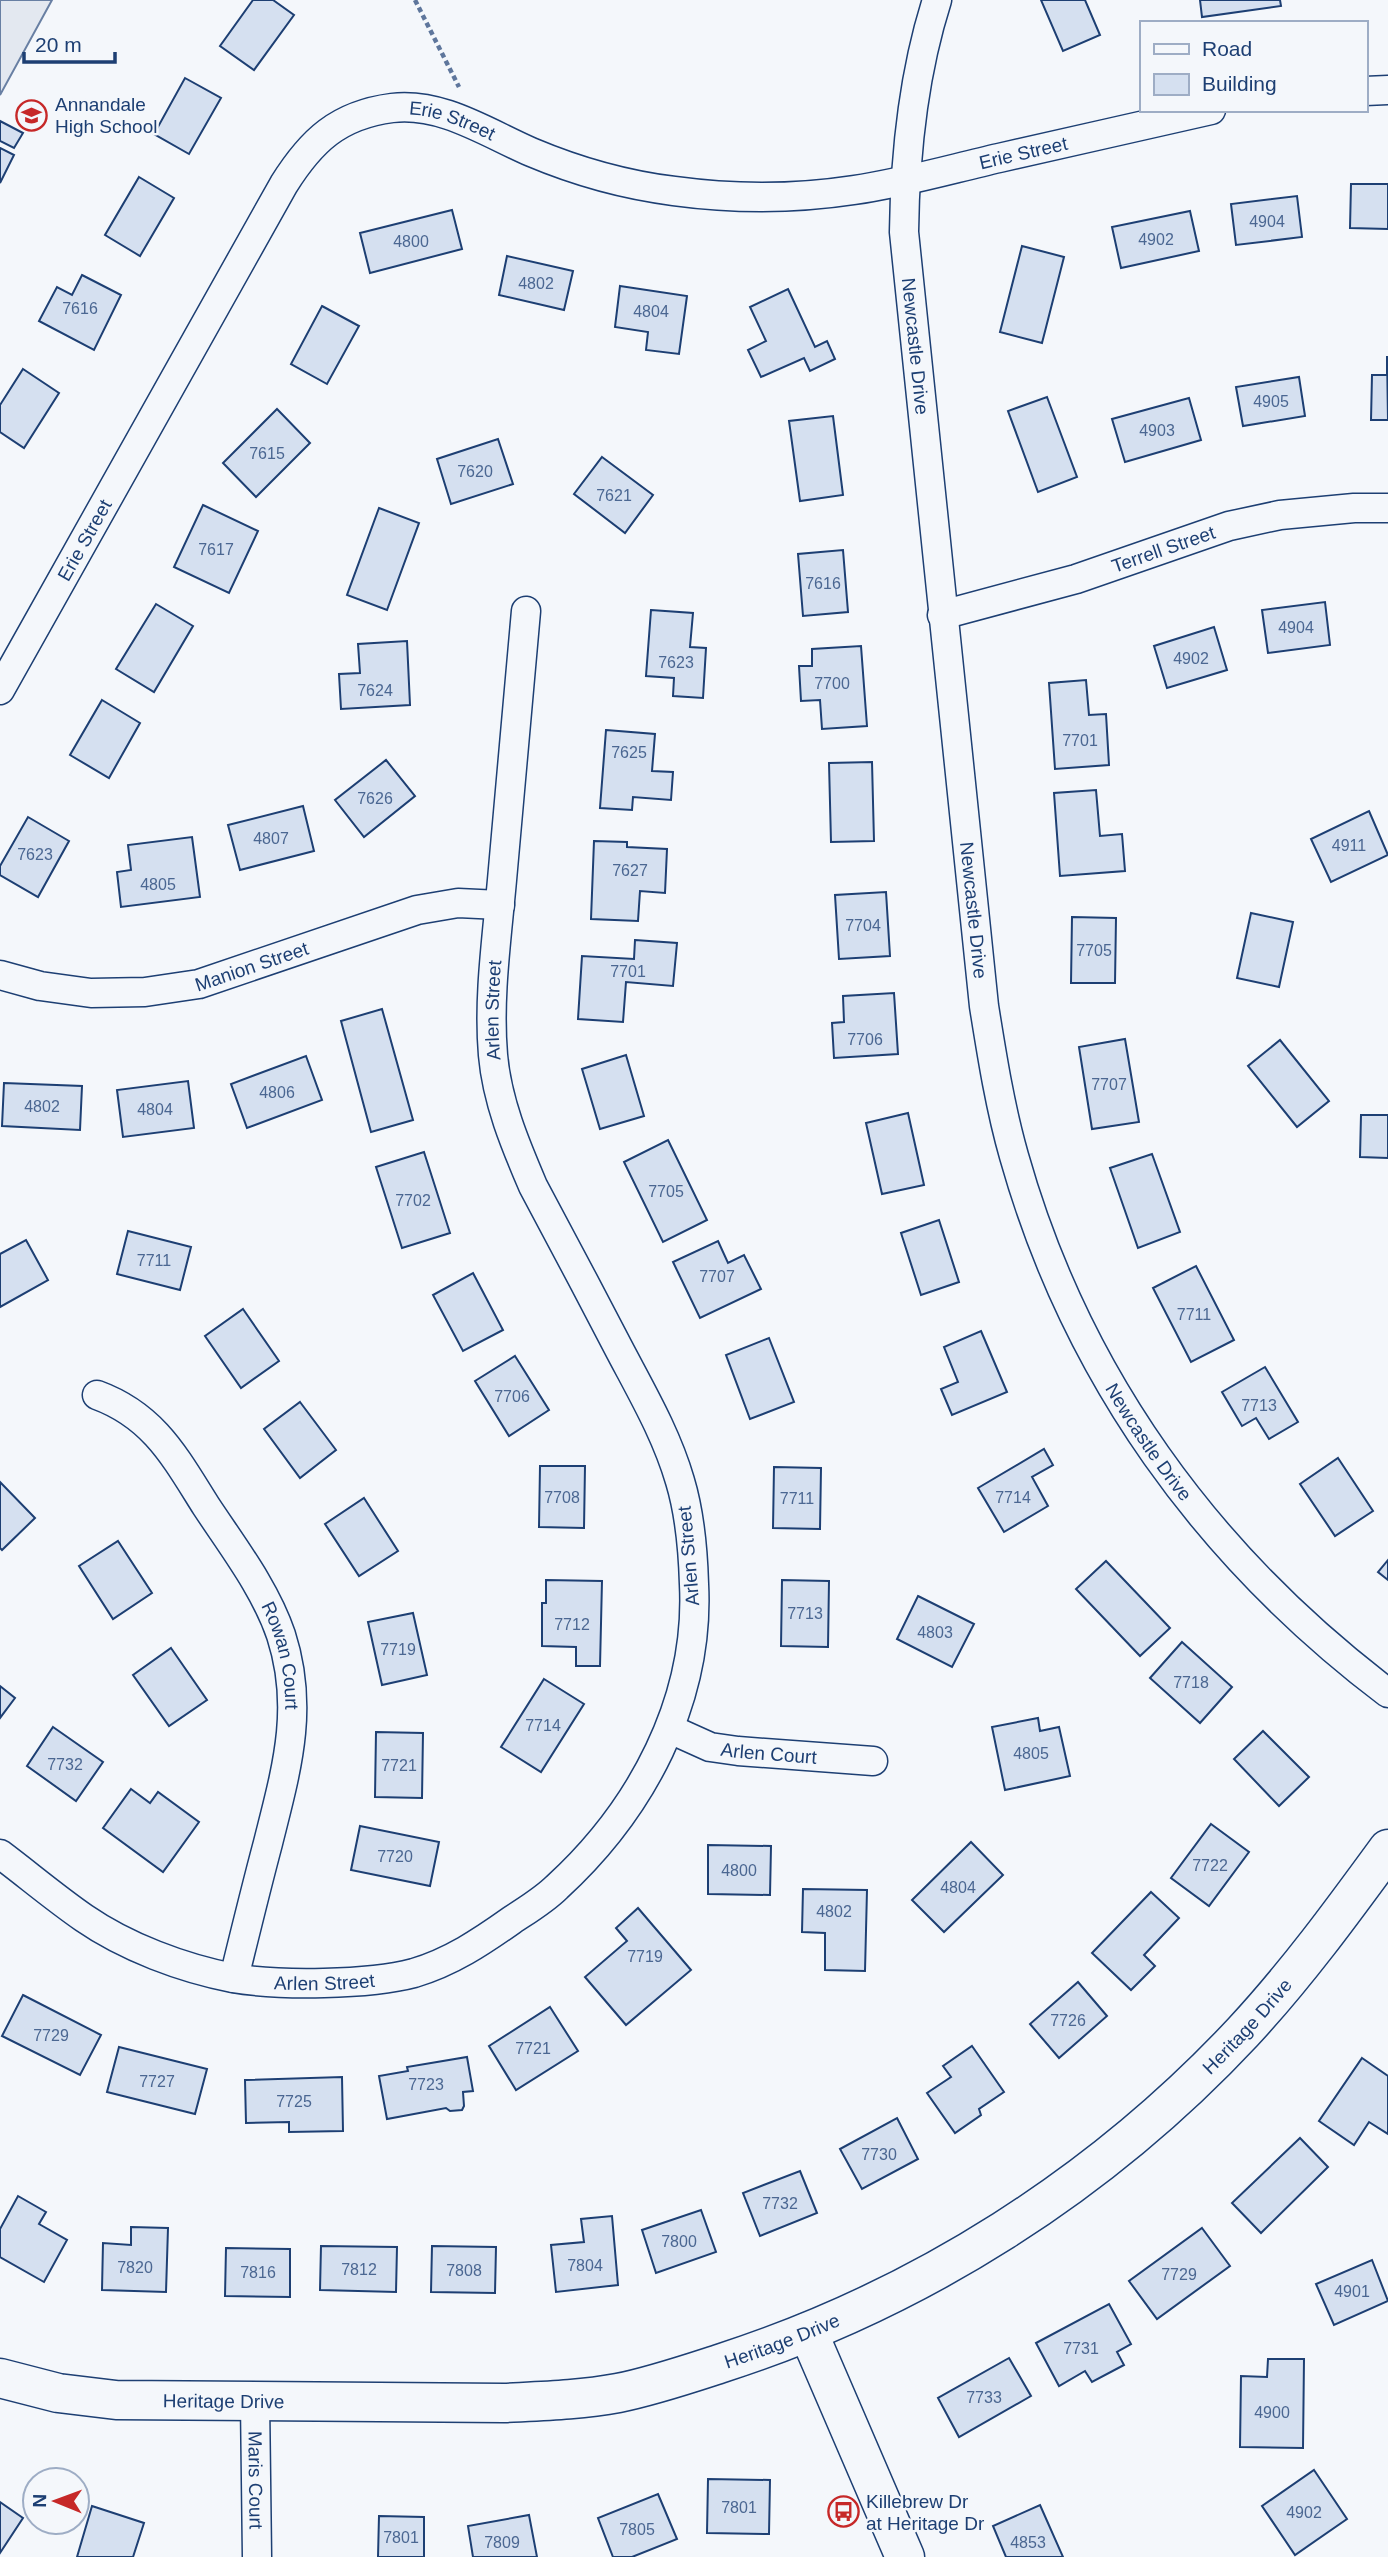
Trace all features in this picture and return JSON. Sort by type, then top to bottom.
[{"type":"street","name":"Newcastle Drive","points":[[937,0],[919,69],[908,139],[904,232],[984,1006],[1014,1156],[1042,1240],[1076,1318],[1115,1392],[1165,1470],[1216,1535],[1275,1598],[1339,1656],[1388,1693]]},
{"type":"street","points":[[1367,91],[1388,90]]},
{"type":"street","name":"Erie Street","points":[[0,690],[284,184],[303,154],[330,131],[361,115],[393,108],[426,109],[455,117],[533,153],[601,176],[708,195],[780,197],[853,190],[905,180],[1202,112]]},
{"type":"street","name":"Terrell Street","points":[[942,615],[1076,579],[1229,526],[1280,514],[1388,508]]},
{"type":"street","name":"Arlen Street","points":[[0,1854],[86,1919],[121,1940],[183,1965],[234,1978],[287,1983],[370,1980],[413,1973],[472,1948],[555,1890],[594,1851],[627,1809],[651,1771],[670,1729],[682,1691],[689,1654],[694,1602],[690,1530],[685,1503],[663,1431],[533,1186],[503,1109],[493,1056],[493,1010],[500,905],[526,611]]},
{"type":"street","name":"Manion Street","points":[[0,975],[40,986],[90,993],[145,992],[199,984],[418,909],[458,903],[500,905]]},
{"type":"street","name":"Rowan Court","points":[[97,1395],[139,1418],[167,1444],[260,1588],[280,1633],[290,1671],[293,1710],[290,1753],[234,1978]]},
{"type":"street","name":"Arlen Court","points":[[670,1729],[710,1747],[729,1750],[873,1761]]},
{"type":"street","name":"Heritage Drive","points":[[0,2378],[58,2393],[116,2400],[504,2403],[558,2400],[618,2393],[694,2372],[808,2332],[896,2292],[980,2246],[1057,2196],[1136,2134],[1245,2031],[1316,1946],[1388,1849]]},
{"type":"street","points":[[808,2332],[905,2557]]},
{"type":"street","name":"Maris Court","points":[[255,2401],[257,2557]]},
{"type":"path","points":[[415,0],[454,74],[462,96],[455,117]]},
{"type":"shaded area","points":[[0,0],[52,0],[0,95]]},
{"type":"building","points":[[253,0],[273,0],[294,15],[254,70],[220,46]]},
{"type":"building","points":[[1041,0],[1085,0],[1100,35],[1063,51]]},
{"type":"building","points":[[1200,0],[1280,0],[1281,6],[1202,17]]},
{"type":"building","points":[[185,78],[221,98],[189,154],[154,134]]},
{"type":"building","points":[[0,121],[23,133],[14,148],[0,141]]},
{"type":"building","points":[[0,148],[14,155],[0,183]]},
{"type":"building","points":[[139,177],[174,198],[140,256],[105,235]]},
{"type":"building","points":[[1351,184],[1388,184],[1388,229],[1350,228]]},
{"type":"building","points":[[1297,196],[1302,237],[1236,245],[1231,204]]},
{"type":"building","points":[[452,210],[462,249],[370,273],[360,233]]},
{"type":"building","points":[[1190,211],[1199,251],[1121,268],[1112,227]]},
{"type":"building","points":[[1022,246],[1064,257],[1042,343],[1000,332]]},
{"type":"building","points":[[507,256],[573,271],[564,310],[499,295]]},
{"type":"building","points":[[82,275],[121,295],[94,350],[39,321],[57,287],[72,295]]},
{"type":"building","points":[[620,286],[687,296],[679,354],[646,350],[648,332],[615,327]]},
{"type":"building","points":[[788,289],[815,347],[827,341],[835,359],[810,371],[804,358],[761,377],[748,350],[766,341],[750,307]]},
{"type":"building","points":[[322,306],[359,326],[327,384],[291,364]]},
{"type":"building","points":[[1387,356],[1388,420],[1371,420],[1372,375],[1387,375]]},
{"type":"building","points":[[23,369],[59,393],[24,448],[0,432],[0,405]]},
{"type":"building","points":[[1299,377],[1305,416],[1243,426],[1236,387]]},
{"type":"building","points":[[1047,397],[1077,477],[1038,492],[1008,411]]},
{"type":"building","points":[[1189,398],[1201,440],[1125,462],[1112,419]]},
{"type":"building","points":[[277,409],[310,443],[256,497],[223,463]]},
{"type":"building","points":[[833,416],[843,495],[800,501],[789,421]]},
{"type":"building","points":[[498,439],[513,484],[451,504],[437,459]]},
{"type":"building","points":[[602,457],[653,495],[625,533],[574,494]]},
{"type":"building","points":[[203,505],[258,531],[229,593],[174,567]]},
{"type":"building","points":[[379,508],[419,523],[387,610],[347,595]]},
{"type":"building","points":[[843,550],[848,612],[803,616],[798,554]]},
{"type":"building","points":[[1325,602],[1330,645],[1268,653],[1262,610]]},
{"type":"building","points":[[156,604],[193,626],[154,692],[116,669]]},
{"type":"building","points":[[651,610],[693,613],[690,647],[706,648],[703,698],[673,696],[674,678],[646,676]]},
{"type":"building","points":[[1214,627],[1227,670],[1167,688],[1154,646]]},
{"type":"building","points":[[407,641],[410,705],[341,709],[339,674],[360,673],[358,644]]},
{"type":"building","points":[[861,646],[867,726],[822,729],[820,700],[801,701],[799,666],[812,666],[812,649]]},
{"type":"building","points":[[1086,680],[1089,715],[1106,714],[1109,765],[1055,769],[1049,683]]},
{"type":"building","points":[[102,700],[140,723],[109,778],[70,755]]},
{"type":"building","points":[[606,730],[655,734],[652,771],[673,772],[671,800],[633,797],[632,810],[600,808]]},
{"type":"building","points":[[386,760],[415,796],[364,837],[335,800]]},
{"type":"building","points":[[872,762],[874,841],[831,842],[829,763]]},
{"type":"building","points":[[1096,790],[1100,836],[1122,834],[1125,871],[1060,876],[1054,793]]},
{"type":"building","points":[[303,806],[314,851],[240,870],[228,825]]},
{"type":"building","points":[[1369,811],[1388,855],[1331,882],[1311,839]]},
{"type":"building","points":[[28,817],[69,841],[38,897],[0,875],[0,866]]},
{"type":"building","points":[[192,837],[200,897],[121,907],[117,872],[131,870],[128,845]]},
{"type":"building","points":[[594,841],[627,842],[627,847],[667,849],[665,893],[640,891],[638,921],[591,919]]},
{"type":"building","points":[[886,892],[890,956],[839,959],[835,895]]},
{"type":"building","points":[[1251,913],[1293,922],[1279,987],[1237,978]]},
{"type":"building","points":[[1072,917],[1116,918],[1115,983],[1071,983]]},
{"type":"building","points":[[635,940],[677,943],[673,986],[626,982],[623,1022],[578,1019],[582,956],[634,959]]},
{"type":"building","points":[[894,993],[898,1054],[834,1058],[832,1023],[844,1022],[843,996]]},
{"type":"building","points":[[382,1009],[413,1120],[371,1132],[341,1021]]},
{"type":"building","points":[[1125,1039],[1139,1122],[1092,1129],[1079,1047]]},
{"type":"building","points":[[1280,1040],[1329,1101],[1297,1127],[1248,1066]]},
{"type":"building","points":[[626,1055],[644,1116],[600,1129],[582,1069]]},
{"type":"building","points":[[306,1056],[322,1100],[247,1128],[231,1084]]},
{"type":"building","points":[[188,1081],[194,1128],[123,1137],[117,1090]]},
{"type":"building","points":[[4,1083],[82,1086],[80,1130],[2,1126]]},
{"type":"building","points":[[908,1113],[924,1185],[882,1194],[866,1123]]},
{"type":"building","points":[[1361,1115],[1388,1115],[1388,1158],[1360,1157]]},
{"type":"building","points":[[668,1140],[707,1220],[663,1242],[624,1162]]},
{"type":"building","points":[[424,1152],[450,1233],[402,1248],[376,1167]]},
{"type":"building","points":[[1152,1154],[1180,1232],[1138,1248],[1110,1168]]},
{"type":"building","points":[[939,1220],[959,1282],[921,1295],[901,1233]]},
{"type":"building","points":[[128,1231],[191,1247],[180,1290],[117,1274]]},
{"type":"building","points":[[26,1240],[48,1280],[0,1307],[0,1254]]},
{"type":"building","points":[[718,1241],[728,1263],[744,1255],[761,1289],[700,1318],[673,1262]]},
{"type":"building","points":[[1196,1266],[1234,1340],[1191,1362],[1153,1288]]},
{"type":"building","points":[[473,1273],[503,1330],[463,1351],[433,1295]]},
{"type":"building","points":[[243,1309],[279,1361],[241,1388],[205,1336]]},
{"type":"building","points":[[981,1331],[1007,1392],[952,1415],[941,1389],[958,1382],[944,1347]]},
{"type":"building","points":[[769,1338],[794,1402],[750,1419],[726,1355]]},
{"type":"building","points":[[515,1356],[549,1410],[509,1436],[475,1381]]},
{"type":"building","points":[[1265,1367],[1298,1422],[1269,1439],[1256,1418],[1242,1426],[1222,1392]]},
{"type":"building","points":[[300,1402],[336,1450],[300,1478],[264,1429]]},
{"type":"building","points":[[1044,1449],[1053,1465],[1032,1477],[1048,1506],[1004,1532],[978,1488]]},
{"type":"building","points":[[1338,1458],[1373,1511],[1335,1536],[1300,1484]]},
{"type":"building","points":[[540,1466],[585,1466],[584,1528],[539,1527]]},
{"type":"building","points":[[774,1467],[821,1468],[820,1529],[773,1528]]},
{"type":"building","points":[[0,1482],[35,1518],[2,1550],[0,1548]]},
{"type":"building","points":[[364,1498],[398,1551],[359,1576],[325,1524]]},
{"type":"building","points":[[118,1541],[152,1593],[113,1619],[79,1566]]},
{"type":"building","points":[[1388,1560],[1388,1580],[1378,1572]]},
{"type":"building","points":[[1106,1561],[1170,1628],[1140,1656],[1076,1589]]},
{"type":"building","points":[[546,1580],[602,1581],[600,1666],[576,1666],[576,1647],[542,1646],[542,1603],[546,1603]]},
{"type":"building","points":[[782,1580],[829,1581],[828,1647],[781,1646]]},
{"type":"building","points":[[918,1596],[974,1624],[952,1667],[897,1639]]},
{"type":"building","points":[[413,1613],[427,1675],[382,1685],[368,1622]]},
{"type":"building","points":[[1182,1642],[1232,1687],[1200,1723],[1150,1678]]},
{"type":"building","points":[[171,1648],[207,1700],[169,1726],[133,1675]]},
{"type":"building","points":[[544,1679],[584,1704],[541,1772],[501,1747]]},
{"type":"building","points":[[0,1686],[15,1698],[0,1718]]},
{"type":"building","points":[[1038,1718],[1040,1731],[1059,1727],[1070,1776],[1005,1790],[992,1727]]},
{"type":"building","points":[[53,1727],[103,1762],[76,1801],[27,1766]]},
{"type":"building","points":[[1263,1731],[1309,1777],[1279,1806],[1234,1759]]},
{"type":"building","points":[[376,1732],[423,1733],[422,1798],[375,1797]]},
{"type":"building","points":[[131,1789],[150,1803],[158,1792],[199,1822],[163,1872],[103,1828]]},
{"type":"building","points":[[1211,1824],[1249,1852],[1209,1906],[1171,1878]]},
{"type":"building","points":[[360,1826],[439,1842],[430,1886],[351,1870]]},
{"type":"building","points":[[971,1842],[1003,1875],[944,1932],[912,1900]]},
{"type":"building","points":[[708,1845],[771,1846],[770,1895],[708,1894]]},
{"type":"building","points":[[803,1889],[867,1890],[865,1971],[825,1970],[825,1933],[802,1932]]},
{"type":"building","points":[[1151,1892],[1179,1918],[1144,1955],[1155,1966],[1131,1990],[1092,1953]]},
{"type":"building","points":[[638,1908],[691,1970],[626,2025],[585,1977],[627,1941],[616,1928]]},
{"type":"building","points":[[1078,1982],[1107,2016],[1059,2058],[1030,2024]]},
{"type":"building","points":[[23,1995],[101,2035],[80,2075],[2,2036]]},
{"type":"building","points":[[550,2007],[578,2051],[516,2090],[489,2046]]},
{"type":"building","points":[[972,2046],[1004,2092],[979,2109],[981,2115],[955,2133],[927,2093],[951,2077],[943,2066]]},
{"type":"building","points":[[119,2047],[207,2069],[195,2114],[107,2092]]},
{"type":"building","points":[[467,2057],[473,2091],[463,2092],[462,2110],[450,2111],[446,2108],[387,2119],[379,2076],[408,2071],[407,2067]]},
{"type":"building","points":[[1362,2058],[1388,2076],[1388,2134],[1369,2122],[1354,2145],[1319,2121]]},
{"type":"building","points":[[342,2077],[343,2131],[289,2132],[289,2122],[246,2123],[245,2080]]},
{"type":"building","points":[[897,2118],[918,2159],[862,2189],[840,2149]]},
{"type":"building","points":[[1300,2138],[1328,2167],[1261,2233],[1232,2203]]},
{"type":"building","points":[[800,2171],[817,2213],[760,2236],[743,2193]]},
{"type":"building","points":[[18,2196],[46,2212],[39,2224],[67,2240],[44,2282],[0,2257],[0,2229]]},
{"type":"building","points":[[701,2210],[716,2252],[656,2273],[642,2230]]},
{"type":"building","points":[[612,2216],[618,2285],[556,2292],[551,2245],[584,2242],[581,2219]]},
{"type":"building","points":[[131,2227],[168,2228],[166,2292],[102,2290],[103,2243],[131,2245]]},
{"type":"building","points":[[1202,2228],[1230,2266],[1157,2319],[1129,2281]]},
{"type":"building","points":[[321,2246],[397,2247],[396,2292],[320,2290]]},
{"type":"building","points":[[432,2246],[496,2247],[495,2293],[431,2292]]},
{"type":"building","points":[[226,2248],[290,2249],[290,2297],[225,2296]]},
{"type":"building","points":[[1372,2260],[1388,2301],[1334,2325],[1316,2284]]},
{"type":"building","points":[[1109,2304],[1131,2344],[1117,2352],[1124,2365],[1092,2382],[1085,2371],[1059,2386],[1036,2343]]},
{"type":"building","points":[[1009,2358],[1031,2396],[959,2437],[938,2398]]},
{"type":"building","points":[[1268,2359],[1304,2359],[1303,2448],[1240,2447],[1241,2376],[1267,2377]]},
{"type":"building","points":[[1314,2470],[1347,2519],[1295,2555],[1262,2506]]},
{"type":"building","points":[[708,2479],[770,2480],[769,2534],[707,2533]]},
{"type":"building","points":[[658,2494],[677,2539],[632,2557],[613,2557],[598,2518]]},
{"type":"building","points":[[0,2502],[21,2517],[21,2521],[0,2553]]},
{"type":"building","points":[[1040,2505],[1063,2557],[1006,2557],[993,2526]]},
{"type":"building","points":[[92,2506],[144,2523],[133,2557],[77,2557],[83,2536],[91,2536]]},
{"type":"building","points":[[529,2515],[537,2557],[473,2557],[468,2526]]},
{"type":"building","points":[[379,2516],[424,2517],[424,2557],[378,2557]]},
{"type":"place","name":"Annandale High School","points":[[32,115]]},
{"type":"place","name":"Killebrew Dr at Heritage Dr","points":[[843,2512]]}]
